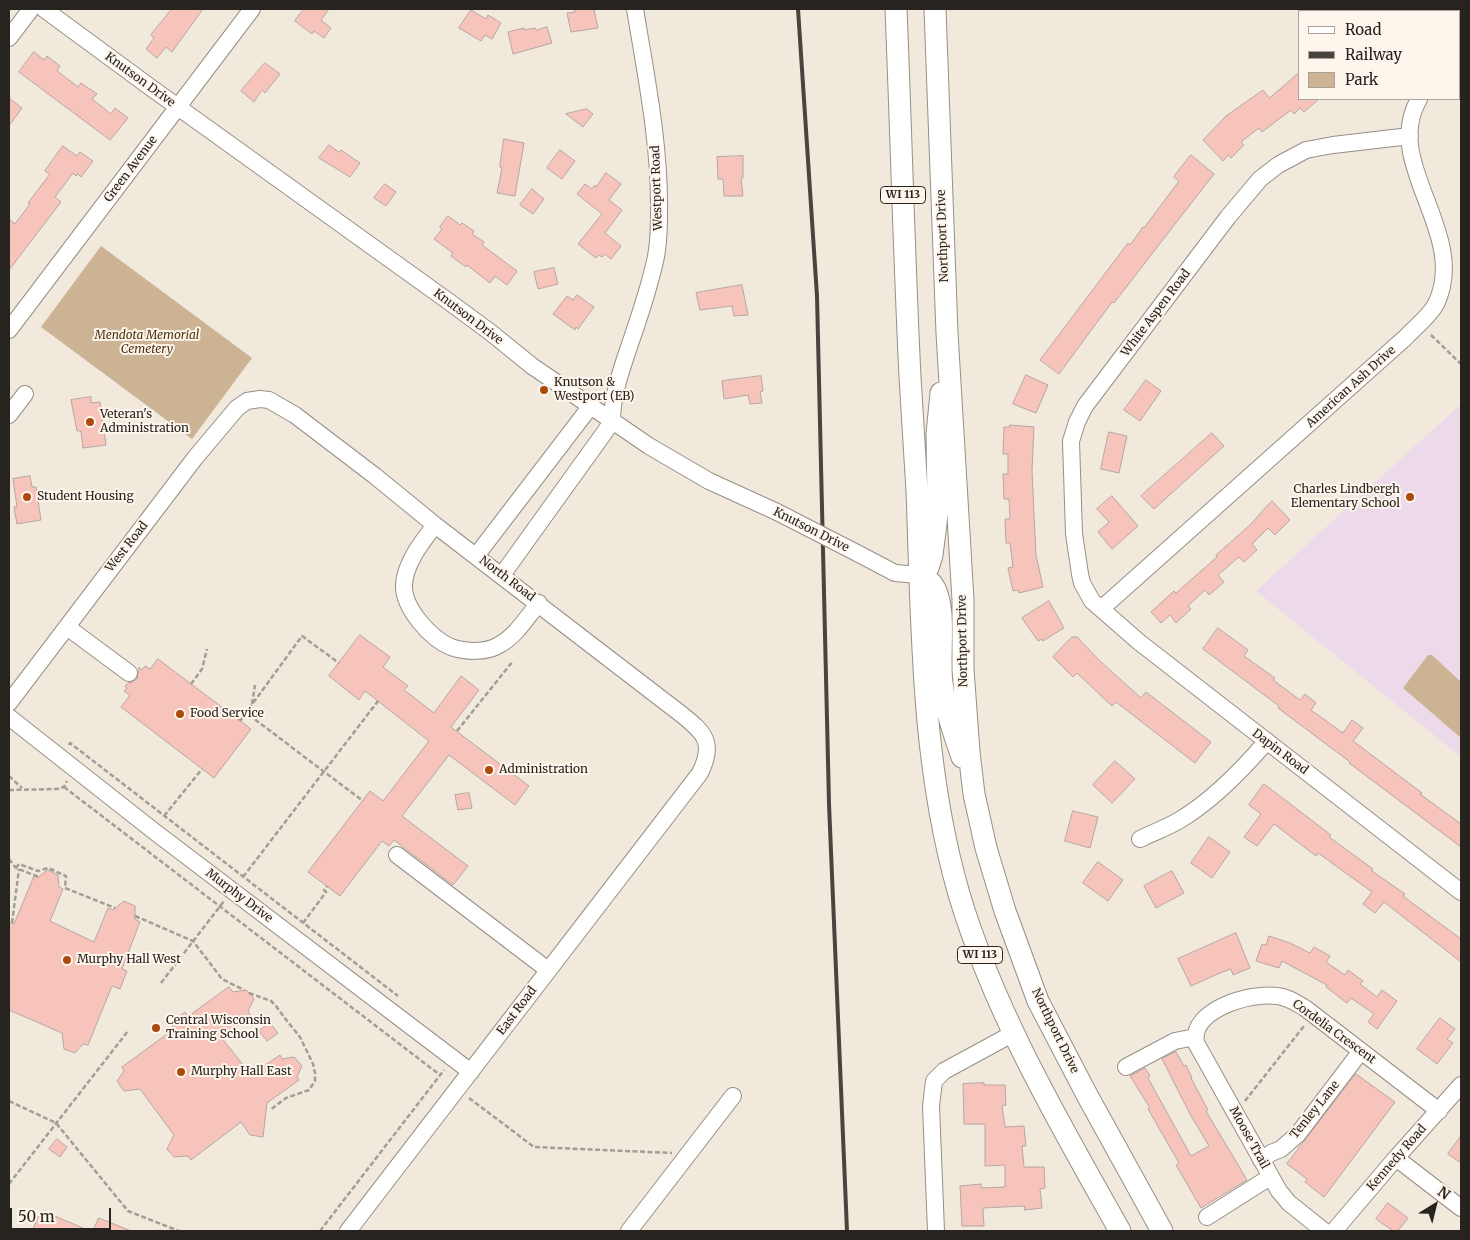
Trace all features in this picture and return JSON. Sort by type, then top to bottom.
[{"type":"main road","name":"WI 113","points":[[896,9],[910,380],[917,486],[927,708],[934,781],[945,837],[972,935],[1014,1033],[1080,1160],[1120,1231]]},
{"type":"main road","name":"Northport Drive","points":[[935,9],[947,333],[963,600],[963,669],[974,794],[986,848],[1005,911],[1038,1001],[1162,1231]]},
{"type":"main road","points":[[947,333],[937,434],[938,500],[936,524],[930,566],[920,575],[933,585],[939,599],[941,613],[941,680],[947,714],[974,794]]},
{"type":"street","points":[[9,38],[31,9]]},
{"type":"street","name":"Knutson Drive","points":[[44,9],[448,301],[532,366],[649,446],[709,481],[777,512],[895,573],[920,575]]},
{"type":"street","name":"Green Avenue","points":[[9,330],[252,9]]},
{"type":"street","name":"Westport Road","points":[[612,422],[612,403],[656,260],[659,236],[656,140],[635,9]]},
{"type":"street","name":"American Ash Drive","points":[[1101,609],[1398,344],[1436,304],[1441,293],[1448,261],[1442,234],[1412,155],[1410,119],[1419,100]]},
{"type":"street","name":"White Aspen Road","points":[[1101,609],[1092,601],[1082,583],[1074,534],[1071,441],[1085,406],[1228,217],[1260,179],[1278,165],[1306,150],[1410,136]]},
{"type":"street","points":[[9,415],[25,394]]},
{"type":"street","name":"North Road","points":[[253,400],[260,398],[269,400],[295,415],[681,714],[706,740],[708,754],[700,773],[686,792]]},
{"type":"street","name":"West Road","points":[[9,703],[195,458],[238,408],[247,401],[253,400]]},
{"type":"street","points":[[476,556],[590,407]]},
{"type":"street","points":[[502,575],[612,422]]},
{"type":"street","points":[[435,525],[414,554],[405,576],[404,587],[410,608],[416,618],[431,634],[451,647],[469,650],[489,649],[498,646],[516,631],[539,603]]},
{"type":"street","name":"Dapin Road","points":[[1101,609],[1139,642],[1461,892]]},
{"type":"street","points":[[67,627],[129,674]]},
{"type":"street","name":"Murphy Drive","points":[[9,717],[232,891],[471,1072]]},
{"type":"street","points":[[1140,839],[1178,821],[1218,792],[1267,742]]},
{"type":"street","name":"East Road","points":[[348,1231],[686,792]]},
{"type":"street","points":[[397,855],[548,970]]},
{"type":"street","name":"Cordelia Crescent","points":[[1195,1034],[1203,1020],[1213,1010],[1243,999],[1259,996],[1277,996],[1292,1000],[1439,1110]]},
{"type":"street","points":[[936,1231],[931,1106],[934,1081],[944,1071],[971,1055],[994,1046],[1014,1033]]},
{"type":"street","points":[[1126,1067],[1175,1041],[1195,1034]]},
{"type":"street","name":"Moose Trail","points":[[1195,1034],[1196,1043],[1270,1178],[1289,1203],[1324,1231]]},
{"type":"street","name":"Tenley Lane","points":[[1261,1160],[1271,1153],[1282,1149],[1298,1134],[1361,1051]]},
{"type":"street","name":"Kennedy Road","points":[[1334,1231],[1461,1086]]},
{"type":"street","points":[[628,1231],[733,1096]]},
{"type":"street","points":[[1396,1158],[1461,1208]]},
{"type":"street","points":[[1207,1216],[1270,1178]]},
{"type":"path","points":[[1431,335],[1461,364]]},
{"type":"path","points":[[339,663],[302,636],[251,706],[239,720],[245,712],[363,801]]},
{"type":"path","points":[[191,684],[202,669],[207,649]]},
{"type":"path","points":[[457,731],[513,661]]},
{"type":"path","points":[[251,706],[255,685]]},
{"type":"path","points":[[162,983],[378,701]]},
{"type":"path","points":[[64,787],[70,743],[403,1000]]},
{"type":"path","points":[[164,816],[202,769]]},
{"type":"path","points":[[9,776],[24,789]]},
{"type":"path","points":[[9,790],[57,789],[64,787]]},
{"type":"path","points":[[64,787],[440,1076]]},
{"type":"path","points":[[9,859],[17,869],[39,877]]},
{"type":"path","points":[[12,923],[19,864],[38,871],[48,868],[66,876],[65,888],[115,908]]},
{"type":"path","points":[[303,923],[326,892],[324,890],[327,886]]},
{"type":"path","points":[[135,916],[194,941],[222,979],[244,990]]},
{"type":"path","points":[[249,993],[271,1001],[276,1006],[300,1037],[313,1064],[315,1073],[315,1081],[309,1090],[286,1098],[270,1110]]},
{"type":"path","points":[[1244,1103],[1304,1026]]},
{"type":"path","points":[[9,1184],[128,1031]]},
{"type":"path","points":[[320,1231],[453,1059]]},
{"type":"path","points":[[457,1089],[534,1147],[688,1154]]},
{"type":"path","points":[[9,1101],[56,1123],[128,1211],[179,1231]]},
{"type":"shaded area","name":"Charles Lindbergh Elementary School","points":[[1461,404],[1461,757],[1256,591]]},
{"type":"green space","name":"Mendota Memorial Cemetery","points":[[101,246],[252,358],[192,439],[41,327]]},
{"type":"green space","points":[[1428,655],[1432,655],[1461,682],[1461,738],[1403,688]]},
{"type":"building","points":[[172,9],[203,9],[172,52],[166,47],[157,58],[146,49],[154,38],[151,35]]},
{"type":"building","points":[[304,9],[329,9],[321,20],[331,28],[324,38],[314,31],[312,34],[295,21]]},
{"type":"building","points":[[574,9],[594,9],[598,28],[571,32],[567,13],[575,12]]},
{"type":"building","points":[[471,10],[486,19],[488,15],[501,23],[492,39],[485,35],[481,41],[459,28]]},
{"type":"building","points":[[547,27],[552,43],[513,54],[508,32],[524,28],[524,30],[535,28],[536,30]]},
{"type":"building","points":[[34,52],[44,60],[47,56],[60,66],[57,71],[78,87],[81,83],[97,94],[92,99],[111,114],[115,108],[128,118],[110,140],[19,72]]},
{"type":"building","points":[[265,63],[280,74],[265,93],[262,90],[254,102],[241,91]]},
{"type":"building","points":[[1298,74],[1298,100],[1318,100],[1304,112],[1300,108],[1294,114],[1291,110],[1262,132],[1259,128],[1241,142],[1244,145],[1231,158],[1228,155],[1223,161],[1203,140],[1226,116],[1263,90],[1269,98]]},
{"type":"building","points":[[9,98],[22,108],[9,126]]},
{"type":"building","points":[[587,109],[593,114],[583,127],[566,114]]},
{"type":"building","points":[[504,139],[524,143],[515,196],[497,193],[502,168],[500,167]]},
{"type":"building","points":[[329,145],[339,152],[341,150],[360,163],[350,177],[319,158]]},
{"type":"building","points":[[63,146],[77,156],[80,152],[93,161],[81,177],[73,173],[55,197],[61,202],[9,270],[9,219],[15,224],[30,204],[28,203],[50,174],[45,171]]},
{"type":"building","points":[[560,150],[575,161],[562,179],[547,168]]},
{"type":"building","points":[[1191,155],[1214,174],[1114,303],[1112,302],[1059,374],[1040,360],[1128,243],[1130,245],[1179,181],[1174,177]]},
{"type":"building","points":[[743,156],[743,178],[741,178],[743,196],[724,196],[723,179],[718,179],[717,157]]},
{"type":"building","points":[[606,173],[621,184],[609,200],[622,210],[605,233],[621,246],[611,259],[605,254],[602,257],[599,255],[596,258],[578,244],[602,214],[577,194],[585,184],[592,189],[595,185],[596,187]]},
{"type":"building","points":[[385,184],[396,192],[386,206],[374,198]]},
{"type":"building","points":[[532,189],[544,199],[533,214],[520,205]]},
{"type":"building","points":[[448,216],[460,225],[462,223],[474,231],[472,234],[484,242],[482,245],[517,271],[507,285],[495,276],[490,283],[467,265],[466,267],[451,256],[453,253],[434,239],[442,229],[440,227]]},
{"type":"building","points":[[554,268],[558,284],[538,289],[534,272]]},
{"type":"building","points":[[742,285],[748,315],[734,316],[732,306],[700,310],[696,293]]},
{"type":"building","points":[[577,295],[594,307],[578,329],[576,327],[575,330],[553,314],[567,296],[573,300]]},
{"type":"building","points":[[1026,375],[1048,385],[1036,413],[1013,404]]},
{"type":"building","points":[[761,376],[763,391],[760,392],[762,403],[750,404],[748,395],[724,399],[722,381]]},
{"type":"building","points":[[1146,380],[1161,391],[1140,421],[1124,410]]},
{"type":"building","name":"Veteran's Administration","points":[[91,397],[91,403],[100,402],[106,445],[83,448],[81,431],[77,431],[71,400]]},
{"type":"building","points":[[1010,425],[1034,427],[1032,470],[1036,555],[1043,587],[1019,593],[1018,590],[1013,591],[1008,568],[1013,567],[1010,543],[1006,543],[1005,519],[1010,519],[1009,499],[1004,499],[1003,474],[1008,474],[1008,454],[1003,454],[1004,427],[1009,427]]},
{"type":"building","points":[[1109,432],[1127,436],[1119,473],[1101,469]]},
{"type":"building","points":[[1212,433],[1224,446],[1154,509],[1141,496]]},
{"type":"building","name":"Student Housing","points":[[30,476],[32,487],[36,487],[41,520],[17,524],[14,507],[17,507],[13,479]]},
{"type":"building","points":[[1112,496],[1138,526],[1112,549],[1098,532],[1109,522],[1097,509]]},
{"type":"building","points":[[1272,501],[1290,520],[1275,535],[1268,528],[1252,544],[1257,550],[1244,562],[1239,557],[1218,575],[1224,582],[1209,595],[1205,590],[1188,606],[1191,609],[1176,623],[1170,615],[1161,623],[1151,612],[1217,557],[1216,555],[1250,525]]},
{"type":"building","points":[[1049,601],[1064,628],[1043,641],[1042,639],[1038,641],[1022,618]]},
{"type":"building","points":[[1218,628],[1248,650],[1244,656],[1275,678],[1273,680],[1300,700],[1305,694],[1316,703],[1311,710],[1343,733],[1352,720],[1363,728],[1353,741],[1461,824],[1461,847],[1349,763],[1278,708],[1279,706],[1203,649]]},
{"type":"building","name":"Administration","points":[[360,635],[390,657],[383,667],[408,686],[404,690],[434,713],[461,676],[479,690],[451,727],[529,786],[515,805],[449,755],[402,816],[468,866],[453,885],[394,840],[389,846],[382,841],[340,896],[308,872],[370,791],[383,801],[429,741],[365,691],[359,700],[329,676]]},
{"type":"building","points":[[1072,637],[1077,637],[1100,661],[1141,698],[1146,692],[1211,742],[1195,763],[1116,702],[1112,706],[1077,673],[1073,677],[1053,657]]},
{"type":"building","name":"Food Service","points":[[158,659],[251,729],[214,778],[121,707],[130,695],[124,691],[127,688],[125,686],[137,679],[139,667],[142,670],[145,666],[150,669]]},
{"type":"building","points":[[1115,761],[1135,779],[1112,803],[1093,785]]},
{"type":"building","points":[[1264,784],[1331,835],[1329,837],[1373,869],[1372,871],[1405,894],[1403,896],[1461,939],[1461,962],[1384,902],[1375,913],[1363,904],[1372,892],[1318,853],[1316,856],[1274,824],[1257,846],[1244,837],[1261,814],[1249,805]]},
{"type":"building","points":[[469,793],[472,808],[458,810],[455,795]]},
{"type":"building","points":[[1073,811],[1098,817],[1090,848],[1065,841]]},
{"type":"building","points":[[1209,837],[1230,852],[1212,878],[1191,863]]},
{"type":"building","points":[[1098,862],[1123,880],[1108,901],[1083,883]]},
{"type":"building","name":"Murphy Hall West","points":[[48,870],[58,875],[59,887],[63,889],[50,921],[94,942],[108,908],[113,910],[124,901],[135,906],[135,919],[140,922],[122,969],[127,971],[120,989],[112,986],[88,1045],[83,1044],[75,1053],[64,1049],[62,1033],[9,1010],[9,922],[14,924],[34,876],[38,877]]},
{"type":"building","points":[[1172,871],[1184,893],[1156,908],[1144,886]]},
{"type":"building","points":[[1236,933],[1250,968],[1233,975],[1231,969],[1191,986],[1178,959]]},
{"type":"building","points":[[1269,936],[1290,943],[1310,953],[1314,947],[1330,956],[1326,962],[1345,975],[1348,970],[1363,981],[1360,984],[1377,997],[1382,990],[1397,1001],[1377,1029],[1368,1022],[1374,1014],[1351,998],[1347,1003],[1326,987],[1327,985],[1282,961],[1279,968],[1256,961],[1262,944],[1266,945]]},
{"type":"building","name":"Murphy Hall East","points":[[229,987],[233,992],[246,990],[254,999],[248,1011],[251,1016],[221,1037],[251,1075],[280,1055],[282,1059],[294,1057],[302,1066],[297,1077],[299,1080],[267,1103],[263,1137],[250,1135],[241,1122],[191,1160],[188,1156],[174,1157],[167,1149],[174,1135],[140,1089],[124,1091],[117,1081],[124,1071],[122,1067],[174,1029],[170,1023],[185,1012],[188,1016]]},
{"type":"building","points":[[1440,1018],[1455,1029],[1447,1039],[1453,1043],[1437,1064],[1417,1049]]},
{"type":"building","points":[[270,1023],[278,1033],[267,1041],[259,1031]]},
{"type":"building","points":[[1176,1052],[1184,1066],[1186,1065],[1208,1110],[1206,1111],[1247,1180],[1201,1208],[1176,1165],[1179,1163],[1148,1109],[1150,1108],[1130,1076],[1145,1068],[1150,1076],[1148,1078],[1191,1156],[1209,1146],[1190,1114],[1162,1059]]},
{"type":"building","points":[[1356,1074],[1395,1102],[1324,1197],[1305,1182],[1307,1179],[1287,1164]]},
{"type":"building","points":[[984,1083],[984,1085],[1005,1085],[1006,1105],[1002,1106],[1005,1127],[1024,1126],[1026,1146],[1022,1146],[1024,1167],[1044,1167],[1045,1188],[1040,1189],[1042,1208],[1024,1210],[1025,1206],[983,1208],[984,1226],[962,1226],[960,1186],[981,1184],[981,1188],[1005,1187],[1005,1165],[985,1166],[985,1124],[964,1124],[963,1084]]},
{"type":"building","points":[[1461,1136],[1461,1163],[1448,1154]]},
{"type":"building","points":[[57,1139],[67,1147],[60,1157],[49,1149]]},
{"type":"building","points":[[1388,1203],[1408,1218],[1398,1231],[1393,1231],[1376,1219]]},
{"type":"building","points":[[50,1214],[90,1231],[32,1231],[38,1217]]},
{"type":"building","points":[[99,1218],[131,1231],[93,1231]]},
{"type":"railway","points":[[798,9],[817,296],[829,804],[847,1231]]},
{"type":"place","name":"Knutson & Westport (EB)","points":[[544,390]]},
{"type":"place","name":"Veteran's Administration","points":[[90,422]]},
{"type":"place","name":"Student Housing","points":[[27,497]]},
{"type":"place","name":"Charles Lindbergh Elementary School","points":[[1410,497]]},
{"type":"place","name":"Food Service","points":[[180,714]]},
{"type":"place","name":"Administration","points":[[489,770]]},
{"type":"place","name":"Murphy Hall West","points":[[67,960]]},
{"type":"place","name":"Central Wisconsin Training School","points":[[156,1028]]},
{"type":"place","name":"Murphy Hall East","points":[[181,1072]]}]
